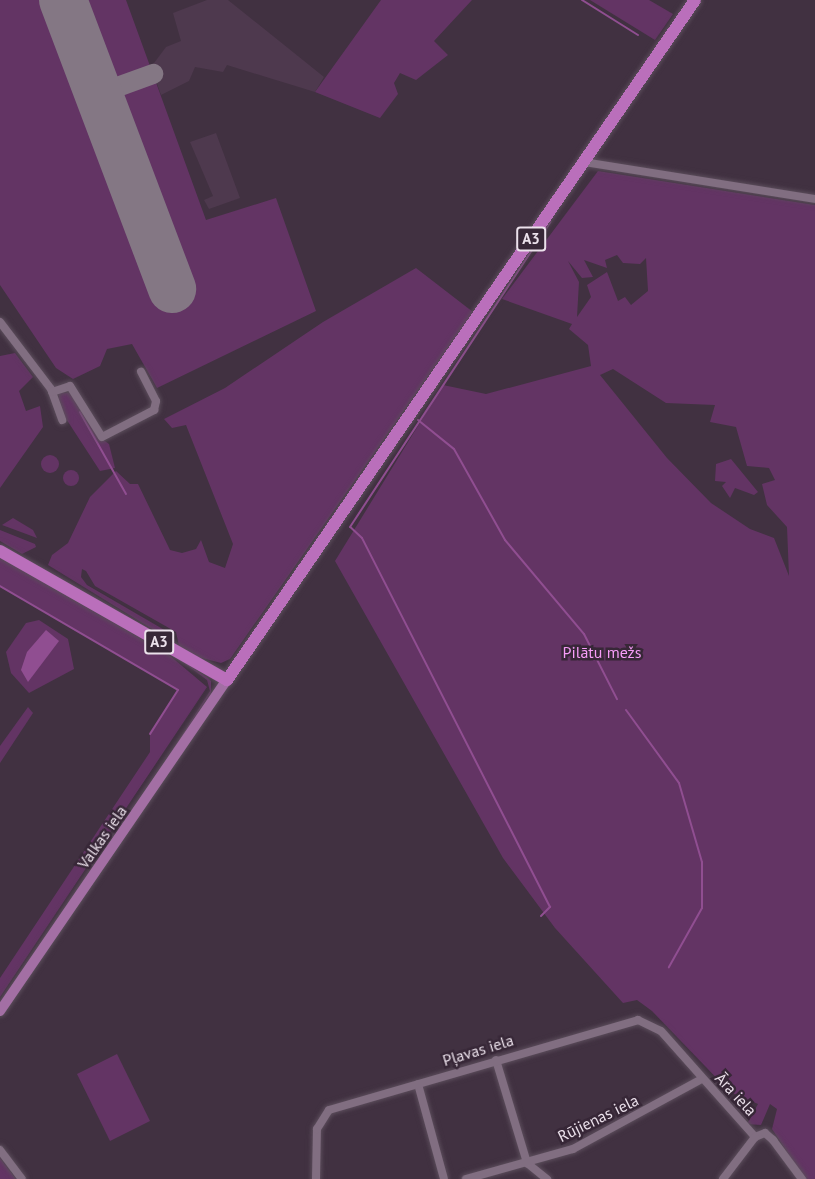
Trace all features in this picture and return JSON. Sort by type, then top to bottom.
[{"type":"highway","name":"A3","points":[[0,552],[228,680],[695,0]]},
{"type":"main road","name":"Valkas iela","points":[[0,1011],[228,680]]},
{"type":"street","points":[[584,162],[815,199]]},
{"type":"street","points":[[0,322],[52,392],[62,420]]},
{"type":"street","points":[[52,392],[70,386],[102,437],[154,410],[156,401],[141,372]]},
{"type":"street","name":"Pļavas iela","points":[[316,1179],[320,1117],[418,1084],[629,1021],[648,1023]]},
{"type":"street","name":"Āra iela","points":[[648,1023],[755,1137],[765,1133],[773,1140],[802,1179]]},
{"type":"street","points":[[496,1060],[527,1164],[547,1179]]},
{"type":"street","name":"Rūjienas iela","points":[[466,1179],[527,1164],[573,1149],[702,1079]]},
{"type":"street","points":[[418,1084],[444,1179]]},
{"type":"street","points":[[723,1179],[755,1137]]},
{"type":"street","points":[[0,1150],[22,1179]]},
{"type":"shaded area","points":[[207,0],[228,0],[324,77],[315,92],[227,65],[223,72],[195,67],[189,81],[161,95],[151,67],[166,47],[181,41],[173,13]]},
{"type":"shaded area","points":[[216,133],[240,198],[209,209],[204,200],[213,196],[190,142]]},
{"type":"shaded area","points":[[46,630],[59,641],[28,682],[21,670],[27,652]]},
{"type":"green space","points":[[0,0],[126,0],[206,220],[276,198],[316,311],[157,388],[132,344],[107,349],[100,366],[73,379],[56,368],[0,285]]},
{"type":"green space","points":[[381,0],[472,0],[434,41],[448,55],[416,80],[400,73],[394,83],[398,94],[380,118],[315,92]]},
{"type":"green space","points":[[590,0],[649,0],[673,14],[655,40]]},
{"type":"green space","name":"Pilātu mežs","points":[[598,171],[815,205],[815,1179],[805,1179],[772,1129],[777,1109],[770,1104],[761,1125],[747,1124],[758,1104],[730,1092],[652,1011],[637,1000],[623,1003],[555,928],[503,858],[335,561],[443,385],[486,394],[591,366],[588,345],[569,329],[572,324],[502,299]],"holes":[[[617,255],[623,263],[640,264],[646,258],[648,291],[631,305],[625,297],[618,301],[607,272],[587,285],[591,297],[577,317],[579,282],[568,261],[582,278],[593,277],[584,260],[607,268],[605,260]],[[613,369],[666,403],[715,405],[710,422],[736,427],[747,466],[769,468],[775,480],[762,484],[767,505],[787,527],[789,576],[774,538],[750,529],[711,503],[667,458],[600,375]]]},
{"type":"green space","points":[[416,268],[473,312],[230,659],[221,663],[198,657],[179,646],[176,632],[95,586],[86,571],[82,569],[81,577],[87,585],[173,635],[175,643],[48,565],[52,555],[68,543],[90,497],[116,471],[130,484],[138,484],[170,550],[182,553],[196,549],[201,540],[209,562],[225,568],[233,544],[186,425],[172,428],[164,419],[225,388],[323,322]]},
{"type":"green space","points":[[15,353],[33,377],[19,391],[26,411],[40,406],[43,427],[0,488],[0,356]]},
{"type":"green space","points":[[72,392],[98,436],[109,444],[115,468],[100,471],[61,411],[58,393]]},
{"type":"green space","points":[[46,455],[54,455],[59,460],[57,471],[46,473],[41,468],[41,460]]},
{"type":"green space","points":[[731,459],[758,492],[754,495],[735,488],[730,498],[722,486],[726,482],[715,481],[716,464]]},
{"type":"green space","points":[[71,470],[79,478],[71,486],[63,478]]},
{"type":"green space","points":[[13,518],[33,530],[37,538],[2,525]]},
{"type":"green space","points":[[0,530],[35,544],[36,547],[22,554],[0,541]]},
{"type":"green space","points":[[0,558],[168,654],[207,687],[0,997],[0,978],[150,752],[150,734],[178,690],[0,586]]},
{"type":"green space","points":[[39,620],[68,639],[74,669],[29,693],[11,673],[6,652],[26,623]]},
{"type":"green space","points":[[172,654],[211,681],[211,693],[143,796],[210,691],[207,680]]},
{"type":"green space","points":[[28,707],[33,713],[0,763],[0,746]]},
{"type":"green space","points":[[117,1054],[150,1121],[110,1141],[77,1074]]},
{"type":"green space","points":[[0,1158],[16,1179],[0,1179]]},
{"type":"waterway","points":[[582,0],[638,35]]},
{"type":"waterway","points":[[541,916],[550,907],[362,538],[350,527],[550,222]]},
{"type":"waterway","points":[[80,412],[126,494]]},
{"type":"waterway","points":[[418,420],[454,449],[505,540],[584,634],[617,699]]},
{"type":"waterway","points":[[0,586],[178,690],[150,734]]},
{"type":"waterway","points":[[626,710],[679,783],[702,862],[702,908],[669,967]]},
{"type":"taxiway","points":[[98,94],[153,74]]},
{"type":"runway","points":[[63,0],[172,289]]}]
